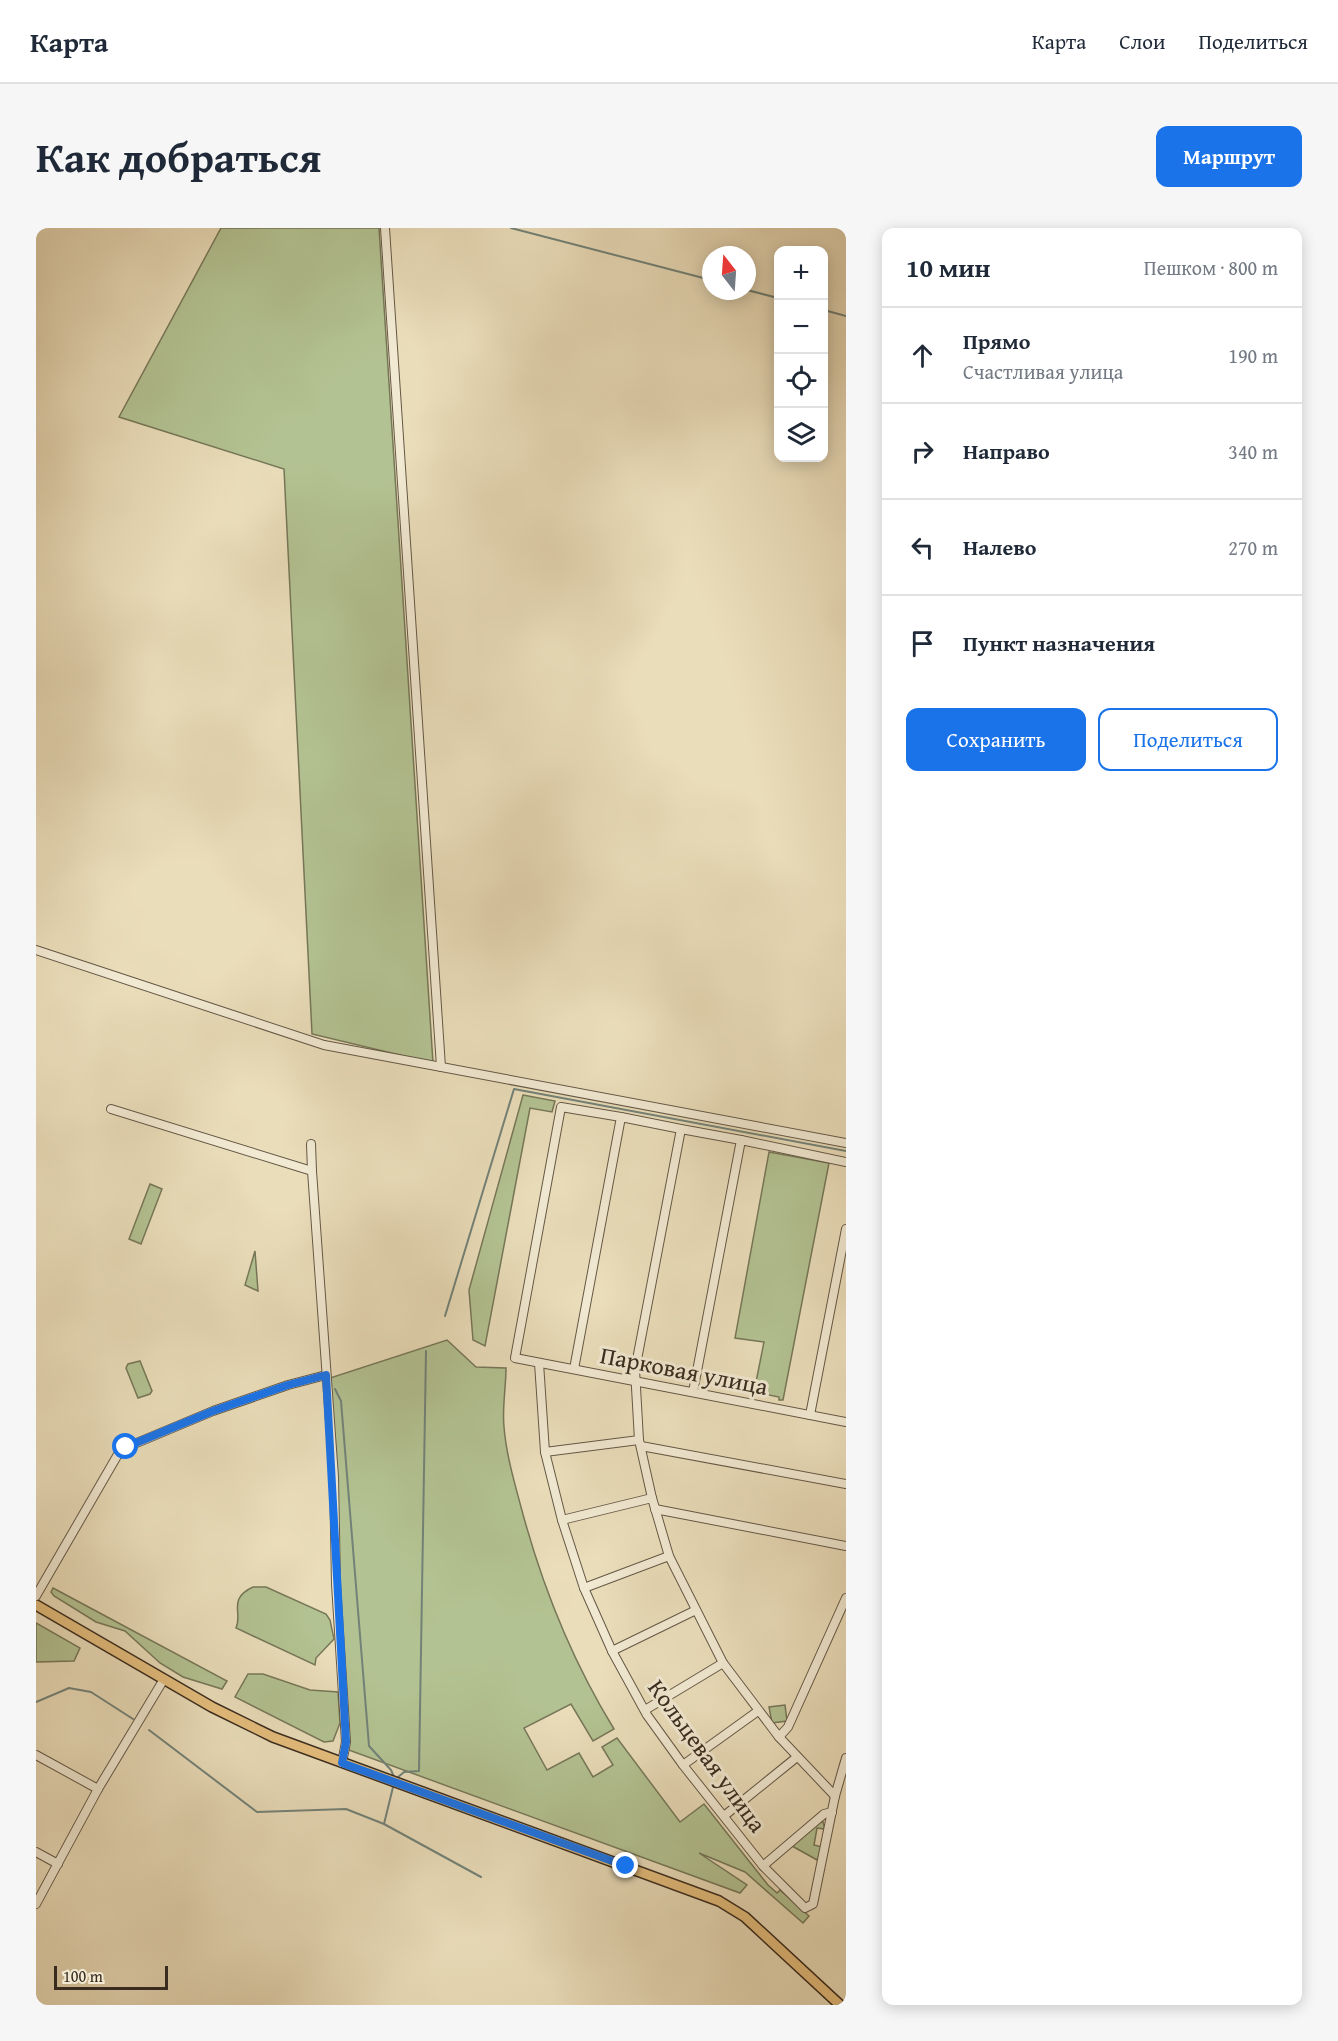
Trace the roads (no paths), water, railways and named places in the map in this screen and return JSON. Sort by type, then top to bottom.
[{"type":"main road","points":[[36,1605],[164,1679],[273,1737],[719,1901],[745,1917],[840,2005]]},
{"type":"street","points":[[385,228],[441,1067]]},
{"type":"street","points":[[36,950],[315,1043],[846,1143]]},
{"type":"street","name":"Парковая улица","points":[[621,1117],[561,1107],[514,1358],[846,1422]]},
{"type":"street","points":[[111,1109],[312,1171]]},
{"type":"street","points":[[574,1370],[621,1117],[846,1162]]},
{"type":"street","points":[[681,1129],[635,1382],[640,1443],[652,1498],[669,1556],[694,1611],[723,1663],[779,1737],[835,1796]]},
{"type":"street","points":[[693,1392],[741,1140]]},
{"type":"street","points":[[311,1144],[346,1742],[342,1763]]},
{"type":"street","points":[[810,1414],[846,1229]]},
{"type":"street","name":"Кольцевая улица","points":[[539,1363],[545,1452],[562,1520],[584,1588],[612,1651],[645,1710],[683,1765],[763,1866],[806,1908],[813,1904],[832,1812]]},
{"type":"street","points":[[36,1596],[117,1456],[126,1447],[213,1411],[288,1385],[326,1375]]},
{"type":"street","points":[[545,1452],[640,1443],[846,1484]]},
{"type":"street","points":[[562,1520],[652,1498]]},
{"type":"street","points":[[655,1509],[846,1546]]},
{"type":"street","points":[[584,1588],[669,1556]]},
{"type":"street","points":[[779,1737],[788,1727],[846,1598]]},
{"type":"street","points":[[612,1651],[694,1611]]},
{"type":"street","points":[[645,1710],[723,1663]]},
{"type":"street","points":[[36,1904],[98,1789],[164,1679]]},
{"type":"street","points":[[683,1765],[758,1711]]},
{"type":"street","points":[[36,1755],[98,1789]]},
{"type":"street","points":[[724,1816],[797,1757]]},
{"type":"street","points":[[763,1866],[824,1814],[832,1812],[846,1758]]},
{"type":"street","points":[[36,1852],[58,1864]]},
{"type":"waterway","points":[[511,228],[702,278]]},
{"type":"waterway","points":[[756,292],[774,297]]},
{"type":"waterway","points":[[828,311],[846,316]]},
{"type":"waterway","points":[[445,1316],[514,1089],[846,1151]]},
{"type":"waterway","points":[[397,1778],[404,1772],[419,1771],[426,1351]]},
{"type":"waterway","points":[[335,1389],[341,1401],[369,1746],[391,1770],[394,1777]]},
{"type":"waterway","points":[[36,1702],[69,1688],[91,1692],[133,1719]]},
{"type":"waterway","points":[[149,1730],[257,1812],[346,1809],[384,1824],[481,1877]]},
{"type":"waterway","points":[[384,1824],[394,1783]]}]
